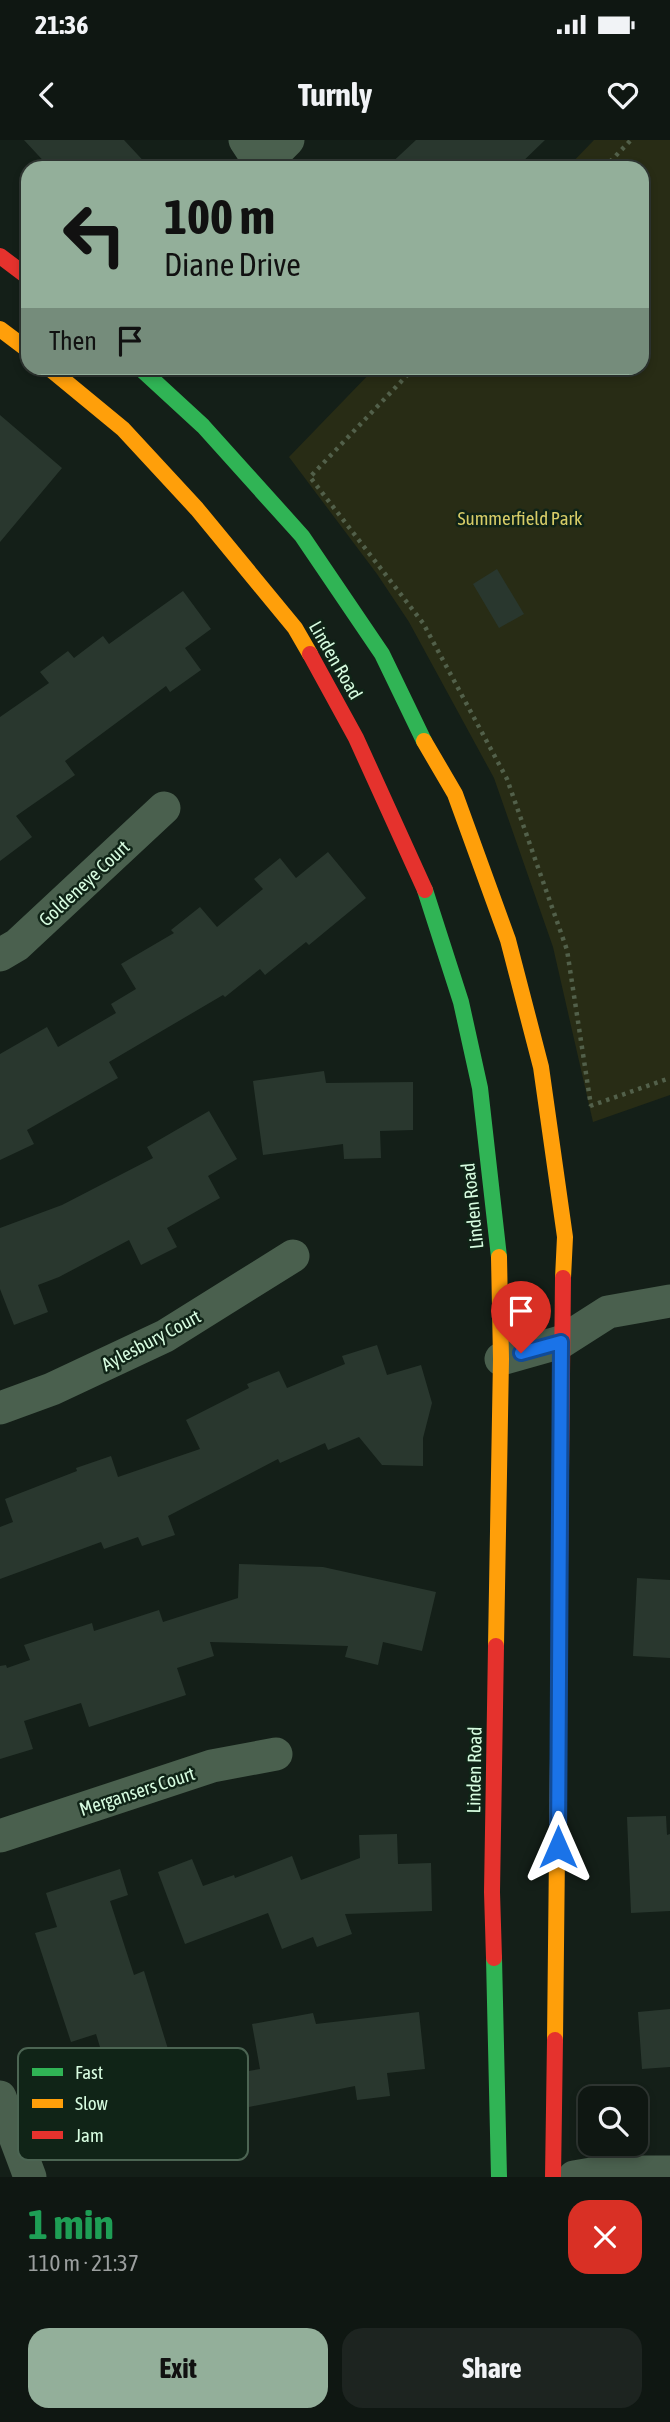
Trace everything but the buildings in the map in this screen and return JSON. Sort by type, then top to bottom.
[{"type":"street","points":[[256,158],[288,140]]},
{"type":"street","points":[[0,256],[21,272]]},
{"type":"street","points":[[0,329],[21,345]]},
{"type":"street","name":"Linden Road","points":[[70,375],[197,509],[295,628],[356,738],[422,881],[461,1002],[480,1088],[499,1257],[501,1359],[492,1892],[499,2177]]},
{"type":"street","name":"Linden Road","points":[[148,375],[203,426],[302,536],[383,654],[417,729],[455,794],[508,940],[541,1067],[565,1237],[561,1342],[558,1873],[552,2177]]},
{"type":"street","name":"Goldeneye Court","points":[[0,955],[17,945],[164,807]]},
{"type":"street","name":"Aylesbury Court","points":[[0,1408],[52,1390],[165,1336],[293,1256]]},
{"type":"street","points":[[501,1359],[561,1342],[608,1312],[670,1301]]},
{"type":"street","name":"Mergansers Court","points":[[0,1836],[212,1766],[276,1754]]},
{"type":"street","points":[[0,2097],[18,2145]]},
{"type":"street","points":[[24,2160],[30,2177]]},
{"type":"street","points":[[574,2177],[603,2172],[670,2172]]},
{"type":"path","points":[[611,161],[631,140]]},
{"type":"path","points":[[310,477],[407,375]]},
{"type":"path","points":[[552,1138],[591,1106],[670,1078]]},
{"type":"green space","name":"Summerfield Park","points":[[594,140],[670,140],[670,1095],[593,1122],[553,947],[494,778],[409,622],[377,574],[289,457],[368,375],[649,375],[649,161],[574,161]]},
{"type":"traffic: fast","points":[[148,375],[203,426],[302,536],[382,654],[424,741]]},
{"type":"traffic: fast","points":[[425,890],[461,1002],[480,1088],[499,1257]]},
{"type":"traffic: fast","points":[[494,1958],[499,2177]]},
{"type":"traffic: slow","points":[[0,329],[21,345]]},
{"type":"traffic: slow","points":[[57,375],[123,429],[197,509],[295,628],[310,654]]},
{"type":"traffic: slow","points":[[424,741],[455,794],[508,940],[541,1067],[565,1237],[563,1278]]},
{"type":"traffic: slow","points":[[496,1646],[501,1359],[499,1257]]},
{"type":"traffic: slow","points":[[555,2040],[559,1665]]},
{"type":"traffic: jam","points":[[0,256],[21,272]]},
{"type":"traffic: jam","points":[[310,654],[356,738],[425,890]]},
{"type":"traffic: jam","points":[[559,1665],[563,1278]]},
{"type":"traffic: jam","points":[[494,1958],[492,1892],[496,1646]]},
{"type":"traffic: jam","points":[[553,2177],[555,2040]]},
{"type":"route","points":[[521,1353],[561,1342],[558,1847]]}]
